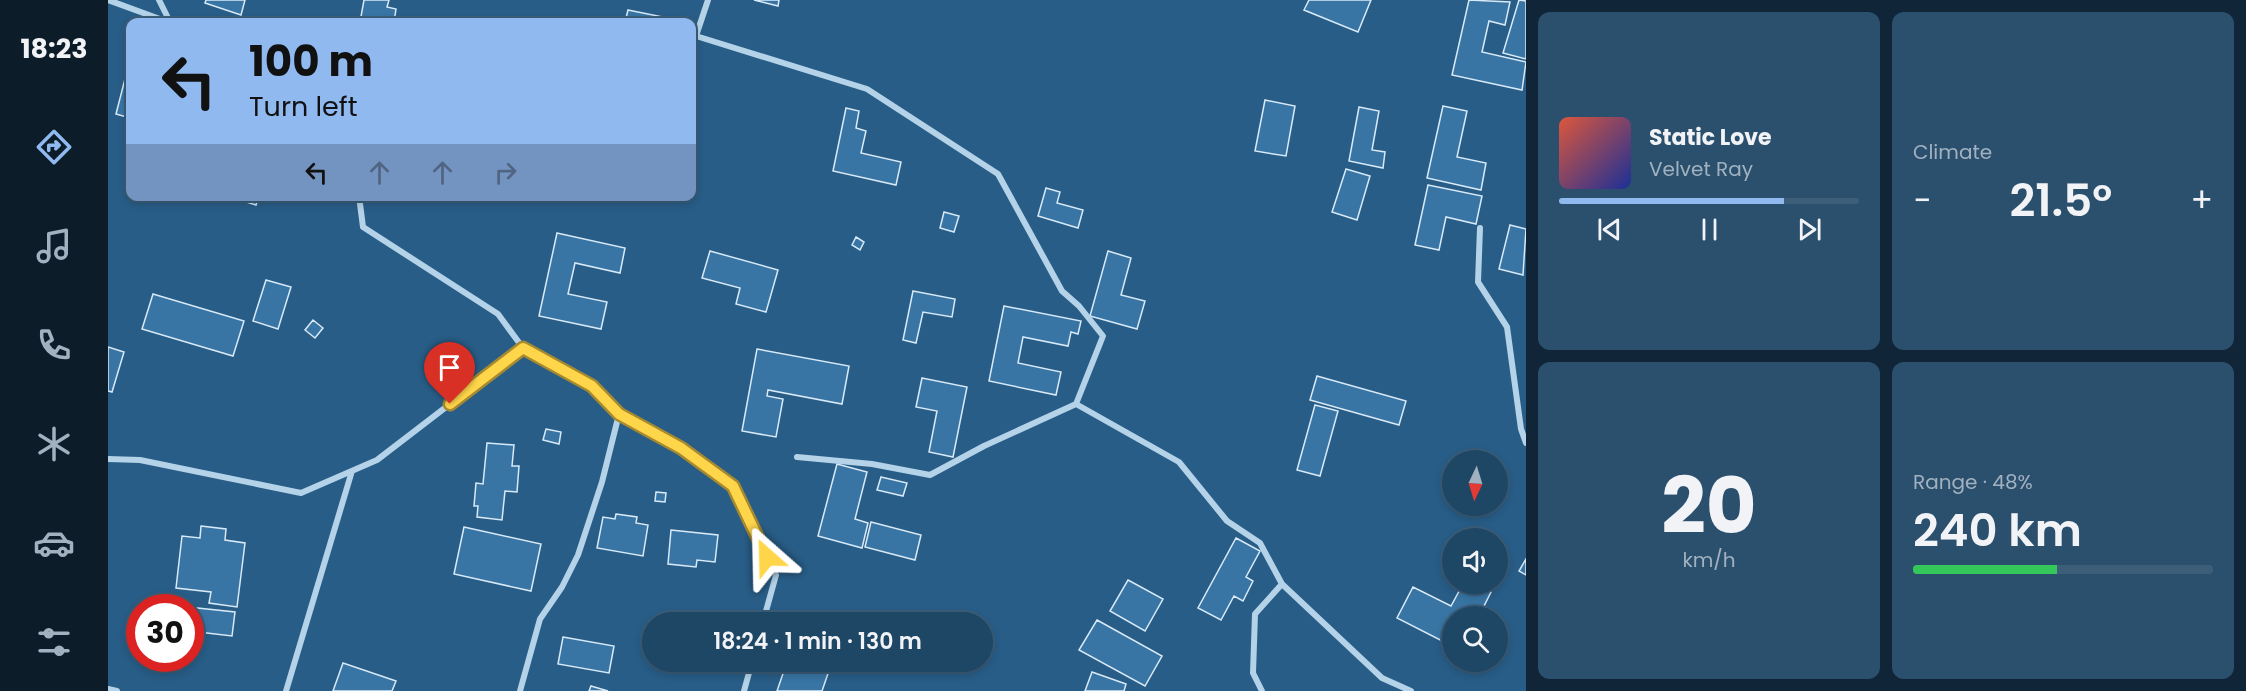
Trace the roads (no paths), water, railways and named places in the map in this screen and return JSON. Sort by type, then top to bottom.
[{"type":"street","points":[[108,0],[158,18]]},
{"type":"street","points":[[159,0],[167,18]]},
{"type":"street","points":[[708,0],[696,36],[867,89],[998,174],[1062,291],[1079,306],[1103,336],[1076,404],[984,446],[930,475],[872,464],[796,457]]},
{"type":"street","points":[[360,201],[363,227],[498,314],[523,348],[592,386],[619,414],[681,448],[733,486],[776,575],[766,612]]},
{"type":"street","points":[[1480,228],[1478,282],[1507,327],[1521,429],[1526,443]]},
{"type":"street","points":[[108,459],[140,460],[302,494],[376,460],[523,348]]},
{"type":"street","points":[[1076,404],[1179,462],[1227,521],[1260,543],[1282,584],[1383,678],[1411,691]]},
{"type":"street","points":[[520,691],[540,619],[562,587],[578,555],[602,482],[619,414]]},
{"type":"street","points":[[286,691],[352,471]]},
{"type":"street","points":[[1262,691],[1253,673],[1256,614],[1282,584]]},
{"type":"street","points":[[744,691],[749,672]]},
{"type":"street","points":[[108,689],[117,691]]}]
